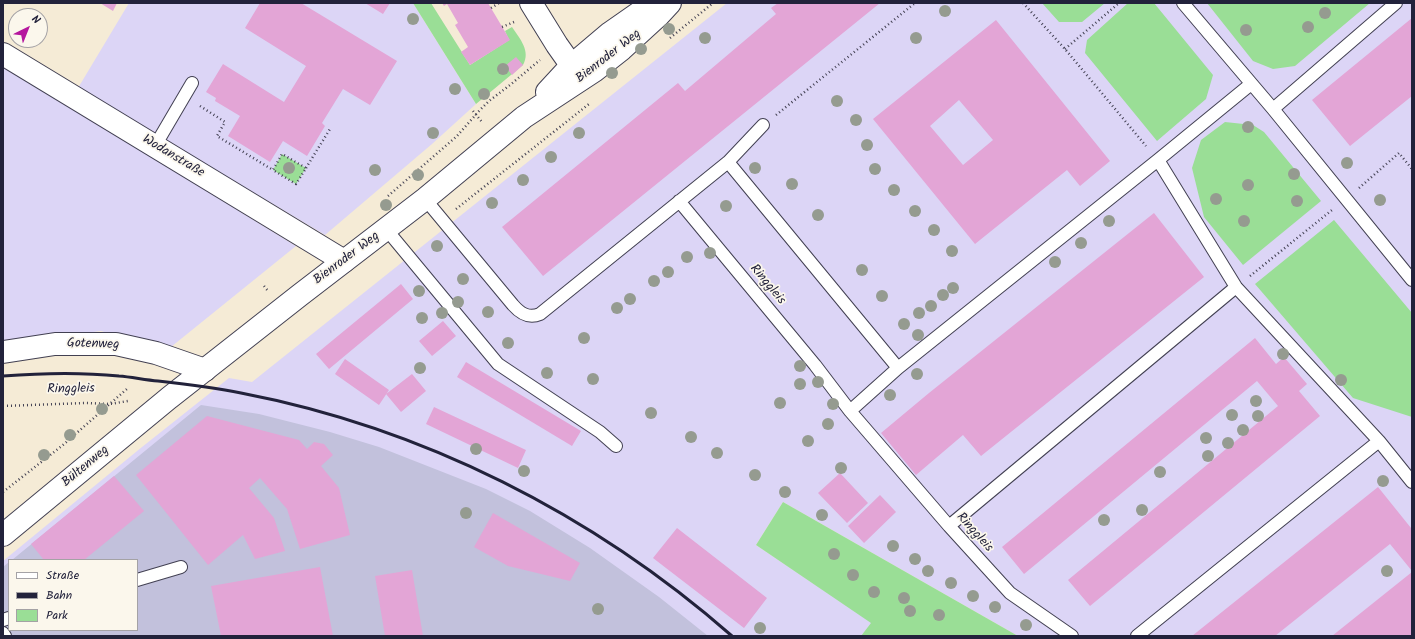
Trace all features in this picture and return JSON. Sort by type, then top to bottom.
[{"type":"main road","points":[[532,3],[576,73]]},
{"type":"main road","name":"Bienroder Weg","points":[[169,398],[386,229],[431,206],[524,117],[576,73],[610,33],[653,3]]},
{"type":"main road","name":"Bienroder Weg","points":[[576,73],[622,48],[658,16],[670,3]]},
{"type":"main road","name":"Wodanstraße","points":[[3,54],[344,261]]},
{"type":"main road","name":"Gotenweg","points":[[3,352],[55,344],[116,344],[156,353],[205,370]]},
{"type":"main road","name":"Bültenweg","points":[[3,535],[169,398]]},
{"type":"lane","points":[[1183,3],[1273,109],[1412,280]]},
{"type":"lane","points":[[1273,109],[1396,3]]},
{"type":"lane","points":[[155,146],[192,83]]},
{"type":"lane","points":[[850,411],[898,368],[1251,84]]},
{"type":"lane","points":[[431,206],[512,305],[521,314],[532,316],[540,314],[728,162],[763,125]]},
{"type":"lane","points":[[1158,160],[1236,287],[1379,441],[1412,482]]},
{"type":"lane","points":[[728,162],[898,368]]},
{"type":"lane","name":"Ringgleis","points":[[679,201],[815,365],[850,411],[949,526],[1010,593],[1072,636]]},
{"type":"lane","points":[[386,229],[498,364],[524,383],[600,432],[616,446]]},
{"type":"lane","points":[[949,526],[1236,287]]},
{"type":"lane","points":[[1137,636],[1379,441]]},
{"type":"lane","points":[[138,580],[181,567]]},
{"type":"path","points":[[491,8],[499,3]]},
{"type":"path","points":[[664,43],[713,3]]},
{"type":"path","points":[[763,125],[915,3]]},
{"type":"path","points":[[1023,3],[1066,49],[1158,160]]},
{"type":"path","points":[[1066,49],[1119,3]]},
{"type":"path","points":[[502,28],[514,22]]},
{"type":"path","points":[[409,178],[457,136],[489,101],[557,45]]},
{"type":"path","points":[[184,96],[225,122],[216,136],[296,184],[330,129]]},
{"type":"path","points":[[431,206],[456,210],[590,103]]},
{"type":"path","points":[[473,111],[482,123]]},
{"type":"path","points":[[273,170],[282,154],[306,168]]},
{"type":"path","points":[[1236,287],[1346,199],[1398,154],[1412,169]]},
{"type":"path","points":[[264,286],[268,291]]},
{"type":"path","points":[[3,492],[63,445],[128,388]]},
{"type":"path","name":"Ringgleis","points":[[3,406],[80,403],[110,404],[132,400]]},
{"type":"shaded area","points":[[129,3],[413,3],[476,104],[432,144],[325,235],[78,88]]},
{"type":"shaded area","points":[[727,3],[1412,3],[1412,636],[1018,636],[783,502],[756,545],[872,623],[861,636],[3,636],[3,561],[229,378],[252,382]]},
{"type":"shaded area","points":[[3,66],[296,246],[166,351],[101,331],[3,344]]},
{"type":"shaded area","points":[[201,405],[259,414],[330,432],[379,447],[486,489],[530,511],[590,548],[659,597],[708,636],[3,636],[3,567],[8,563],[8,631],[138,631],[138,559],[13,559]]},
{"type":"green space","points":[[413,3],[431,3],[470,65],[509,40],[505,31],[512,27],[524,45],[526,55],[523,65],[476,104]]},
{"type":"green space","points":[[1042,3],[1105,3],[1082,22],[1059,22]]},
{"type":"green space","points":[[1128,3],[1154,3],[1213,75],[1206,99],[1157,141],[1085,53],[1087,40]]},
{"type":"green space","points":[[1207,3],[1370,3],[1295,66],[1273,69],[1253,61]]},
{"type":"green space","points":[[1225,122],[1253,125],[1264,132],[1321,201],[1243,265],[1204,217],[1192,168],[1201,140]]},
{"type":"green space","points":[[282,154],[306,168],[296,184],[273,170]]},
{"type":"green space","points":[[1334,220],[1412,313],[1412,417],[1353,398],[1255,284]]},
{"type":"green space","points":[[783,502],[1018,636],[861,636],[871,623],[756,545]]},
{"type":"building","points":[[100,3],[117,3],[113,11]]},
{"type":"building","points":[[260,3],[301,3],[397,61],[370,105],[343,89],[322,123],[325,126],[307,156],[283,141],[270,162],[228,136],[240,116],[215,101],[216,98],[206,92],[223,64],[284,102],[306,66],[245,28]]},
{"type":"building","points":[[365,3],[390,3],[383,14]]},
{"type":"building","points":[[442,3],[488,3],[510,40],[470,65],[461,52],[468,47],[455,25],[458,23],[447,4],[444,6]]},
{"type":"building","points":[[778,3],[880,3],[543,276],[502,227],[678,83],[685,91],[776,14],[771,8]]},
{"type":"building","points":[[1412,18],[1412,96],[1350,146],[1312,100]]},
{"type":"building","points":[[996,20],[1110,161],[1080,186],[1067,170],[975,244],[873,119]],"holes":[[[959,100],[993,140],[963,165],[930,126]]]},
{"type":"building","points":[[516,57],[523,65],[512,75],[505,66]]},
{"type":"building","points":[[1154,213],[1204,277],[981,456],[963,435],[916,475],[881,433]]},
{"type":"building","points":[[401,284],[413,299],[329,369],[316,354]]},
{"type":"building","points":[[443,321],[456,336],[432,356],[419,341]]},
{"type":"building","points":[[1255,338],[1276,364],[1284,357],[1307,384],[1299,391],[1320,416],[1090,606],[1068,580],[1278,406],[1257,381],[1024,574],[1002,547]]},
{"type":"building","points":[[345,359],[389,390],[379,405],[335,374]]},
{"type":"building","points":[[466,362],[581,431],[572,446],[457,377]]},
{"type":"building","points":[[412,374],[426,391],[401,412],[386,394]]},
{"type":"building","points":[[434,407],[526,450],[518,468],[426,424]]},
{"type":"building","points":[[207,416],[299,440],[307,449],[314,442],[324,444],[333,455],[321,466],[339,488],[350,535],[300,549],[287,509],[260,478],[249,488],[274,518],[285,551],[255,559],[243,535],[208,565],[136,475]]},
{"type":"building","points":[[840,473],[868,503],[847,523],[818,493]]},
{"type":"building","points":[[114,476],[144,511],[85,559],[43,559],[31,544]]},
{"type":"building","points":[[1378,487],[1411,528],[1412,527],[1412,571],[1390,544],[1275,636],[1192,636]]},
{"type":"building","points":[[880,495],[896,512],[864,543],[848,526]]},
{"type":"building","points":[[493,513],[580,563],[570,581],[508,566],[474,547]]},
{"type":"building","points":[[677,528],[767,598],[744,628],[653,558]]},
{"type":"building","points":[[320,567],[333,636],[221,636],[211,586]]},
{"type":"building","points":[[412,570],[423,636],[385,636],[375,576]]},
{"type":"building","points":[[1412,572],[1412,636],[1332,636]]},
{"type":"railway","points":[[3,376],[75,373],[124,376],[200,386],[241,393],[309,408],[375,429],[440,453],[503,482],[564,515],[622,551],[678,592],[732,636]]}]
